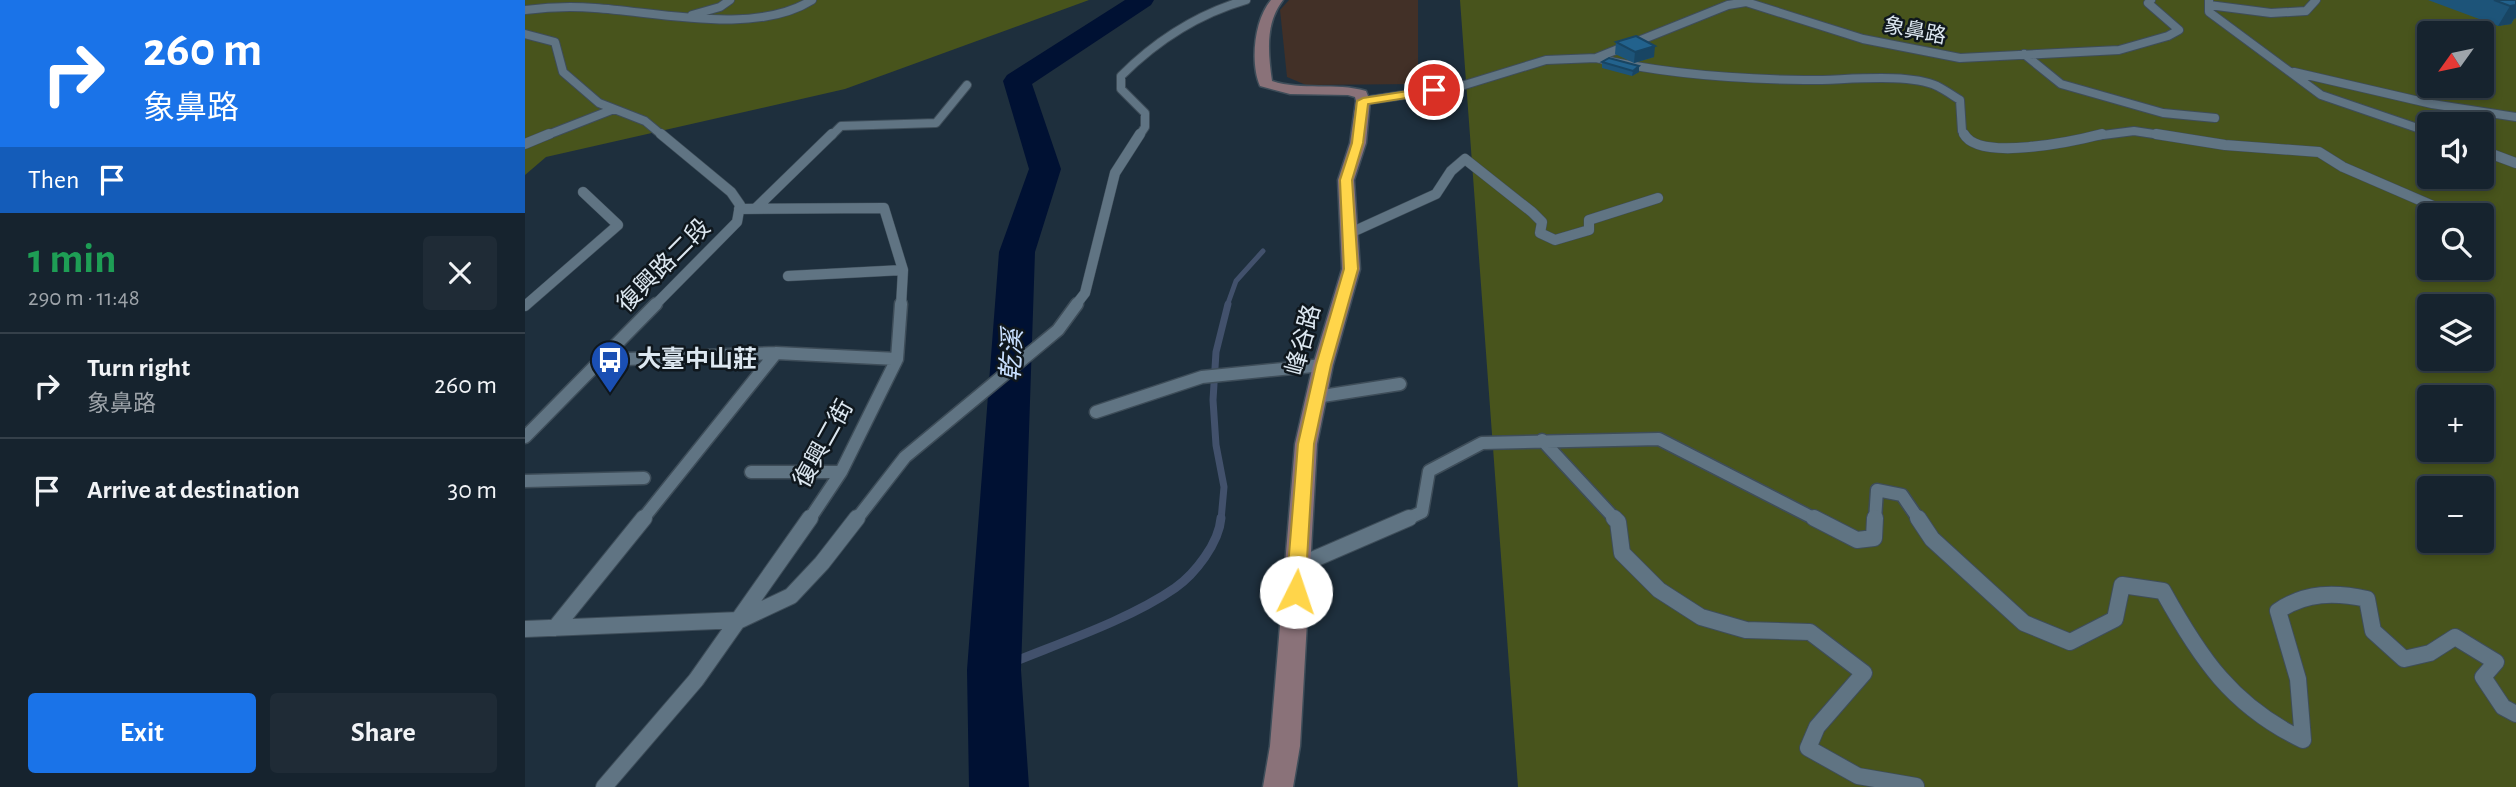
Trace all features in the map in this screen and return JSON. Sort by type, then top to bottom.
[{"type":"street","points":[[1277,0],[1271,5],[1265,19],[1265,83],[1295,92],[1350,90],[1361,94],[1363,101]]},
{"type":"street","name":"峰谷路","points":[[1278,787],[1285,746],[1306,444],[1324,365],[1351,269],[1346,180],[1358,143],[1363,101]]},
{"type":"lane","points":[[685,17],[730,0]]},
{"type":"lane","points":[[525,10],[545,6],[587,5],[710,20],[781,13],[802,7],[812,0]]},
{"type":"lane","points":[[525,629],[740,620],[791,596],[822,563],[905,457],[1058,330],[1085,293],[1115,173],[1145,127],[1145,113],[1121,89],[1121,76],[1137,58],[1220,6],[1246,0]]},
{"type":"lane","name":"象鼻路","points":[[1363,101],[1458,87],[1546,60],[1596,58],[1728,5],[1746,2],[1863,39],[1959,58],[2119,50],[2168,36],[2179,30],[2148,4],[2151,0]]},
{"type":"lane","points":[[2316,0],[2306,11],[2271,13],[2209,2],[2209,12],[2321,94],[2417,128]]},
{"type":"lane","name":"復興路二段","points":[[525,34],[555,42],[563,72],[599,103],[645,121],[731,192],[740,205],[737,222],[525,437]]},
{"type":"lane","points":[[2024,54],[2034,60],[2046,77],[2061,84],[2163,113],[2215,118]]},
{"type":"lane","points":[[1596,58],[1630,66],[1672,71],[1802,80],[1897,79],[1935,85],[1961,100],[1962,131],[1967,140],[1980,147],[2006,148],[2075,141],[2107,133],[2134,131],[2225,145],[2319,152],[2343,167],[2426,203]]},
{"type":"lane","points":[[2287,70],[2432,104],[2516,117]]},
{"type":"lane","points":[[755,209],[841,126],[936,123],[967,85]]},
{"type":"lane","points":[[525,144],[614,109]]},
{"type":"lane","points":[[2494,155],[2516,163]]},
{"type":"lane","points":[[1349,234],[1436,194],[1451,170],[1465,159],[1532,212],[1542,222],[1540,233],[1555,240],[1589,230],[1589,220],[1658,198]]},
{"type":"lane","points":[[525,306],[618,225],[583,192]]},
{"type":"lane","name":"復興二街","points":[[604,787],[696,680],[740,620],[841,472],[897,359],[903,270],[884,208],[739,209]]},
{"type":"lane","points":[[788,276],[903,270]]},
{"type":"lane","points":[[555,628],[776,353]]},
{"type":"lane","points":[[601,360],[776,353],[897,359]]},
{"type":"lane","points":[[1096,412],[1202,377],[1324,365]]},
{"type":"lane","points":[[1316,397],[1400,384]]},
{"type":"lane","points":[[1297,566],[1422,512],[1429,471],[1482,443],[1659,439],[1857,540],[1874,538],[1877,490],[1902,495],[1932,539],[1985,589],[2024,623],[2070,642],[2115,619],[2122,585],[2163,591],[2193,648],[2223,684],[2274,728],[2303,740],[2298,679],[2278,611],[2292,600],[2337,592],[2367,599],[2373,631],[2404,659],[2430,653],[2455,637],[2496,662],[2483,677],[2503,707],[2516,714]]},
{"type":"lane","points":[[1542,440],[1618,522],[1622,553],[1659,590],[1701,617],[1747,630],[1810,632],[1864,673],[1817,727],[1808,748],[1858,775],[1916,786]]},
{"type":"lane","points":[[751,472],[841,472]]},
{"type":"lane","points":[[525,481],[644,478]]},
{"type":"shaded area","points":[[1289,0],[1418,0],[1418,84],[1306,85],[1287,77],[1280,10]]},
{"type":"green space","points":[[525,0],[1089,0],[845,89],[546,157],[525,175]]},
{"type":"green space","points":[[1460,0],[2516,0],[2516,787],[1518,787]]},
{"type":"building","points":[[2494,0],[2516,0],[2516,5],[2510,6]]},
{"type":"building","points":[[1636,36],[1655,46],[1635,52],[1616,42]]},
{"type":"building","points":[[1609,58],[1639,66],[1633,71],[1602,62]]},
{"type":"waterway","name":"乾溪","points":[[999,787],[994,670],[1017,252],[1045,169],[1017,81],[1142,0]]},
{"type":"waterway","points":[[1227,306],[1236,281],[1263,251]]},
{"type":"waterway","points":[[1221,520],[1224,487],[1216,445],[1213,400],[1216,352],[1228,304]]},
{"type":"waterway","points":[[994,670],[1111,623],[1175,588],[1205,557],[1216,538],[1221,518]]},
{"type":"place","name":"大臺中山莊","points":[[610,394]]},
{"type":"route","points":[[1296,592],[1306,444],[1324,365],[1351,269],[1346,180],[1358,143],[1363,101],[1434,90]]}]
